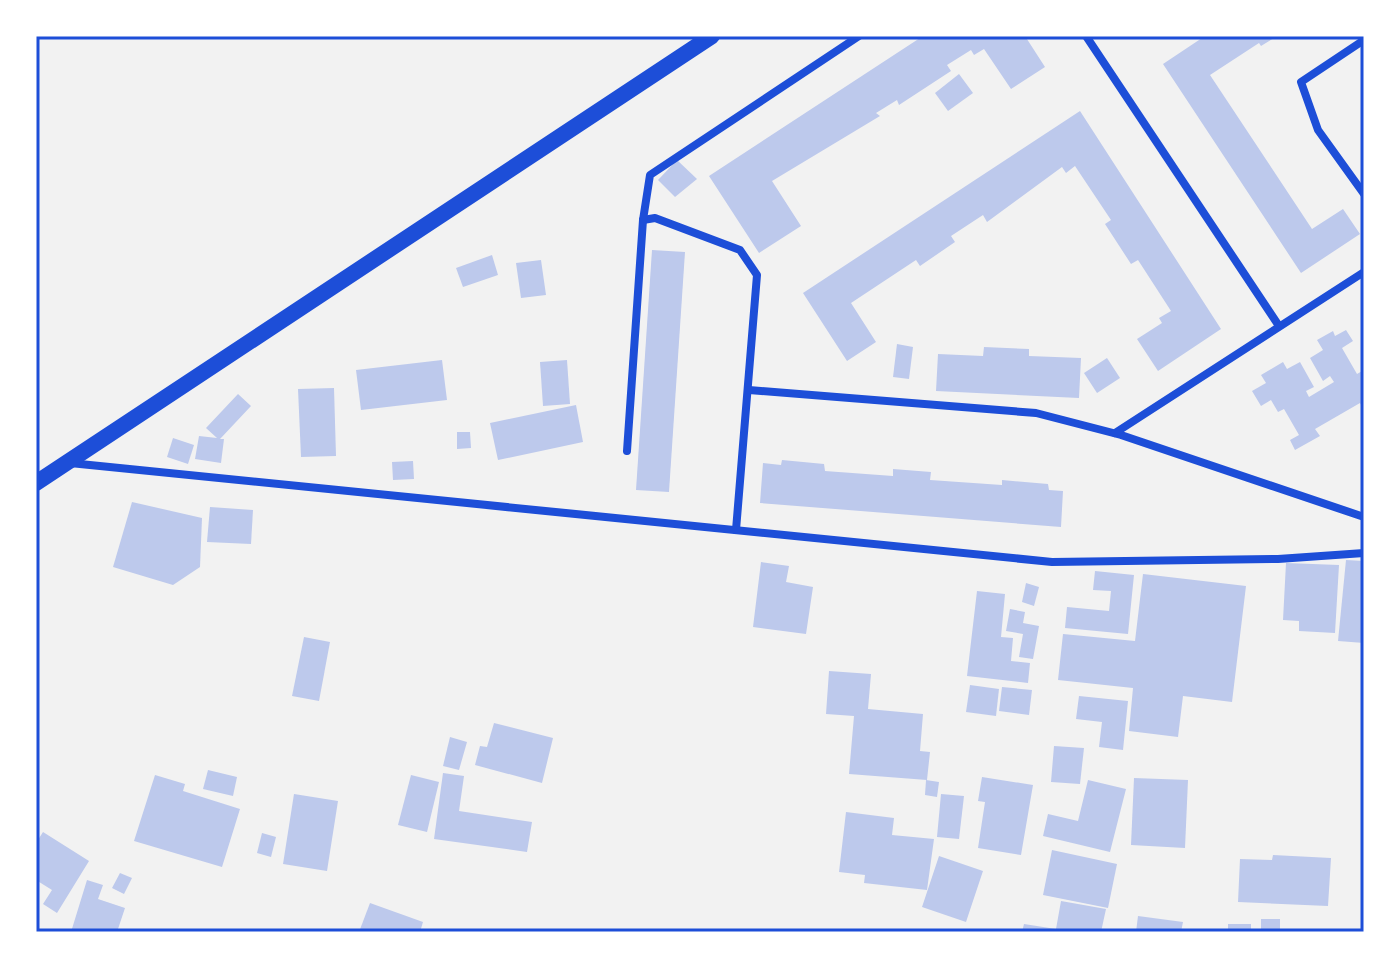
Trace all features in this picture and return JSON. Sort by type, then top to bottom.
[{"type":"main road","points":[[36,483],[712,36]]},
{"type":"street","points":[[627,451],[643,220],[650,175],[859,36]]},
{"type":"street","points":[[1086,36],[1279,326]]},
{"type":"street","points":[[1364,40],[1301,82],[1318,130],[1364,194]]},
{"type":"street","points":[[643,220],[655,218],[740,250],[757,275],[736,530]]},
{"type":"street","points":[[1115,433],[1364,272]]},
{"type":"street","points":[[749,390],[1036,413],[1115,433],[1364,517]]},
{"type":"street","points":[[66,463],[1052,562],[1278,559],[1364,553]]},
{"type":"building","points":[[923,36],[1025,36],[1045,67],[1011,89],[984,49],[974,55],[971,50],[947,65],[951,71],[899,105],[897,100],[876,113],[880,116],[772,181],[801,226],[759,253],[709,176]]},
{"type":"building","points":[[1205,36],[1277,36],[1261,46],[1259,43],[1210,75],[1312,229],[1343,209],[1360,234],[1301,273],[1163,64]]},
{"type":"building","points":[[959,74],[973,93],[948,111],[935,93]]},
{"type":"building","points":[[1080,111],[1221,329],[1158,371],[1137,339],[1162,323],[1159,318],[1171,311],[1138,260],[1131,264],[1105,224],[1111,220],[1075,166],[1066,173],[1062,167],[987,222],[983,215],[951,236],[955,242],[920,266],[916,260],[851,303],[876,342],[847,361],[803,293]]},
{"type":"building","points":[[677,160],[697,179],[675,197],[658,180]]},
{"type":"building","points":[[652,250],[685,252],[669,492],[636,490]]},
{"type":"building","points":[[492,255],[498,275],[463,287],[456,268]]},
{"type":"building","points":[[541,260],[546,295],[521,298],[516,263]]},
{"type":"building","points":[[1346,330],[1353,341],[1342,348],[1357,374],[1364,370],[1364,410],[1360,403],[1315,429],[1320,436],[1295,450],[1290,440],[1299,435],[1284,409],[1278,412],[1271,400],[1261,406],[1252,391],[1266,383],[1261,375],[1283,362],[1287,369],[1300,362],[1314,387],[1306,391],[1309,397],[1334,382],[1330,376],[1323,381],[1310,358],[1323,350],[1317,340],[1333,331],[1335,336]]},
{"type":"building","points":[[897,344],[913,347],[909,379],[893,377]]},
{"type":"building","points":[[984,347],[1029,349],[1029,356],[1081,358],[1079,398],[936,391],[938,354],[983,356]]},
{"type":"building","points":[[1107,358],[1120,378],[1097,393],[1084,373]]},
{"type":"building","points":[[442,360],[447,400],[361,410],[356,370]]},
{"type":"building","points":[[567,360],[570,404],[543,406],[540,362]]},
{"type":"building","points":[[334,388],[336,456],[301,457],[298,389]]},
{"type":"building","points":[[238,394],[251,406],[220,439],[224,439],[221,463],[195,459],[199,436],[217,438],[206,428]]},
{"type":"building","points":[[576,405],[583,442],[498,460],[490,423]]},
{"type":"building","points":[[457,432],[470,432],[471,448],[457,449]]},
{"type":"building","points":[[173,438],[194,445],[188,464],[167,457]]},
{"type":"building","points":[[782,460],[824,464],[825,471],[893,476],[893,469],[931,472],[930,480],[1002,485],[1002,480],[1048,484],[1049,490],[1063,491],[1061,527],[760,503],[763,463],[781,465]]},
{"type":"building","points":[[413,461],[414,479],[393,480],[392,462]]},
{"type":"building","points":[[132,502],[202,518],[200,567],[173,585],[113,567]]},
{"type":"building","points":[[210,507],[253,510],[251,544],[207,542]]},
{"type":"building","points":[[1346,560],[1364,561],[1364,643],[1338,641]]},
{"type":"building","points":[[761,562],[789,566],[786,582],[813,587],[806,634],[753,627]]},
{"type":"building","points":[[1286,563],[1339,565],[1335,633],[1299,631],[1299,621],[1283,620]]},
{"type":"building","points":[[1095,571],[1134,575],[1128,634],[1065,628],[1067,607],[1109,611],[1111,591],[1093,590]]},
{"type":"building","points":[[1143,574],[1246,586],[1232,702],[1183,696],[1178,737],[1129,731],[1133,688],[1058,680],[1063,634],[1135,641]]},
{"type":"building","points":[[1026,583],[1039,587],[1034,606],[1022,602]]},
{"type":"building","points":[[977,591],[1005,594],[1001,637],[1013,638],[1011,661],[1030,663],[1028,683],[967,676]]},
{"type":"building","points":[[1010,609],[1025,612],[1023,623],[1039,626],[1033,659],[1019,657],[1023,634],[1006,631]]},
{"type":"building","points":[[304,637],[330,642],[319,701],[292,696]]},
{"type":"building","points":[[829,671],[871,674],[868,709],[923,714],[920,751],[930,752],[927,780],[849,774],[854,716],[826,714]]},
{"type":"building","points":[[970,685],[999,689],[996,716],[966,712]]},
{"type":"building","points":[[1002,687],[1032,690],[1029,715],[999,711]]},
{"type":"building","points":[[1079,696],[1128,701],[1123,750],[1099,747],[1102,722],[1076,719]]},
{"type":"building","points":[[494,723],[553,738],[542,783],[475,765],[480,746],[487,747]]},
{"type":"building","points":[[450,737],[467,742],[459,770],[443,766]]},
{"type":"building","points":[[1054,746],[1084,748],[1080,784],[1051,782]]},
{"type":"building","points":[[208,770],[237,777],[233,796],[203,789]]},
{"type":"building","points":[[443,773],[464,776],[459,811],[532,822],[527,852],[434,839]]},
{"type":"building","points":[[155,775],[185,784],[183,791],[240,809],[222,867],[134,841]]},
{"type":"building","points":[[411,775],[439,782],[427,832],[398,825]]},
{"type":"building","points":[[982,777],[1033,785],[1021,855],[978,848],[985,802],[978,801]]},
{"type":"building","points":[[1134,778],[1188,780],[1185,848],[1131,845]]},
{"type":"building","points":[[926,780],[939,782],[937,797],[925,795]]},
{"type":"building","points":[[1088,780],[1126,789],[1110,852],[1043,836],[1048,814],[1078,821]]},
{"type":"building","points":[[294,794],[338,801],[327,871],[283,864]]},
{"type":"building","points":[[941,794],[964,796],[959,839],[937,837]]},
{"type":"building","points":[[846,812],[894,818],[892,835],[934,839],[927,890],[864,883],[865,875],[839,872]]},
{"type":"building","points":[[43,832],[89,861],[57,913],[43,904],[52,890],[36,880],[36,843]]},
{"type":"building","points":[[262,833],[276,837],[271,857],[257,853]]},
{"type":"building","points":[[1052,850],[1117,864],[1108,908],[1043,895]]},
{"type":"building","points":[[1273,855],[1331,858],[1328,906],[1238,902],[1240,859],[1272,860]]},
{"type":"building","points":[[939,856],[983,871],[966,922],[922,907]]},
{"type":"building","points":[[120,873],[132,878],[124,894],[112,888]]},
{"type":"building","points":[[87,880],[103,885],[98,899],[125,908],[117,932],[71,932]]},
{"type":"building","points":[[1061,901],[1106,909],[1101,932],[1022,932],[1024,924],[1056,929]]},
{"type":"building","points":[[370,903],[423,922],[420,932],[359,932]]},
{"type":"building","points":[[1138,916],[1183,922],[1181,932],[1136,932]]},
{"type":"building","points":[[1261,919],[1280,919],[1280,932],[1261,932]]},
{"type":"building","points":[[1228,924],[1251,924],[1251,932],[1228,932]]}]
